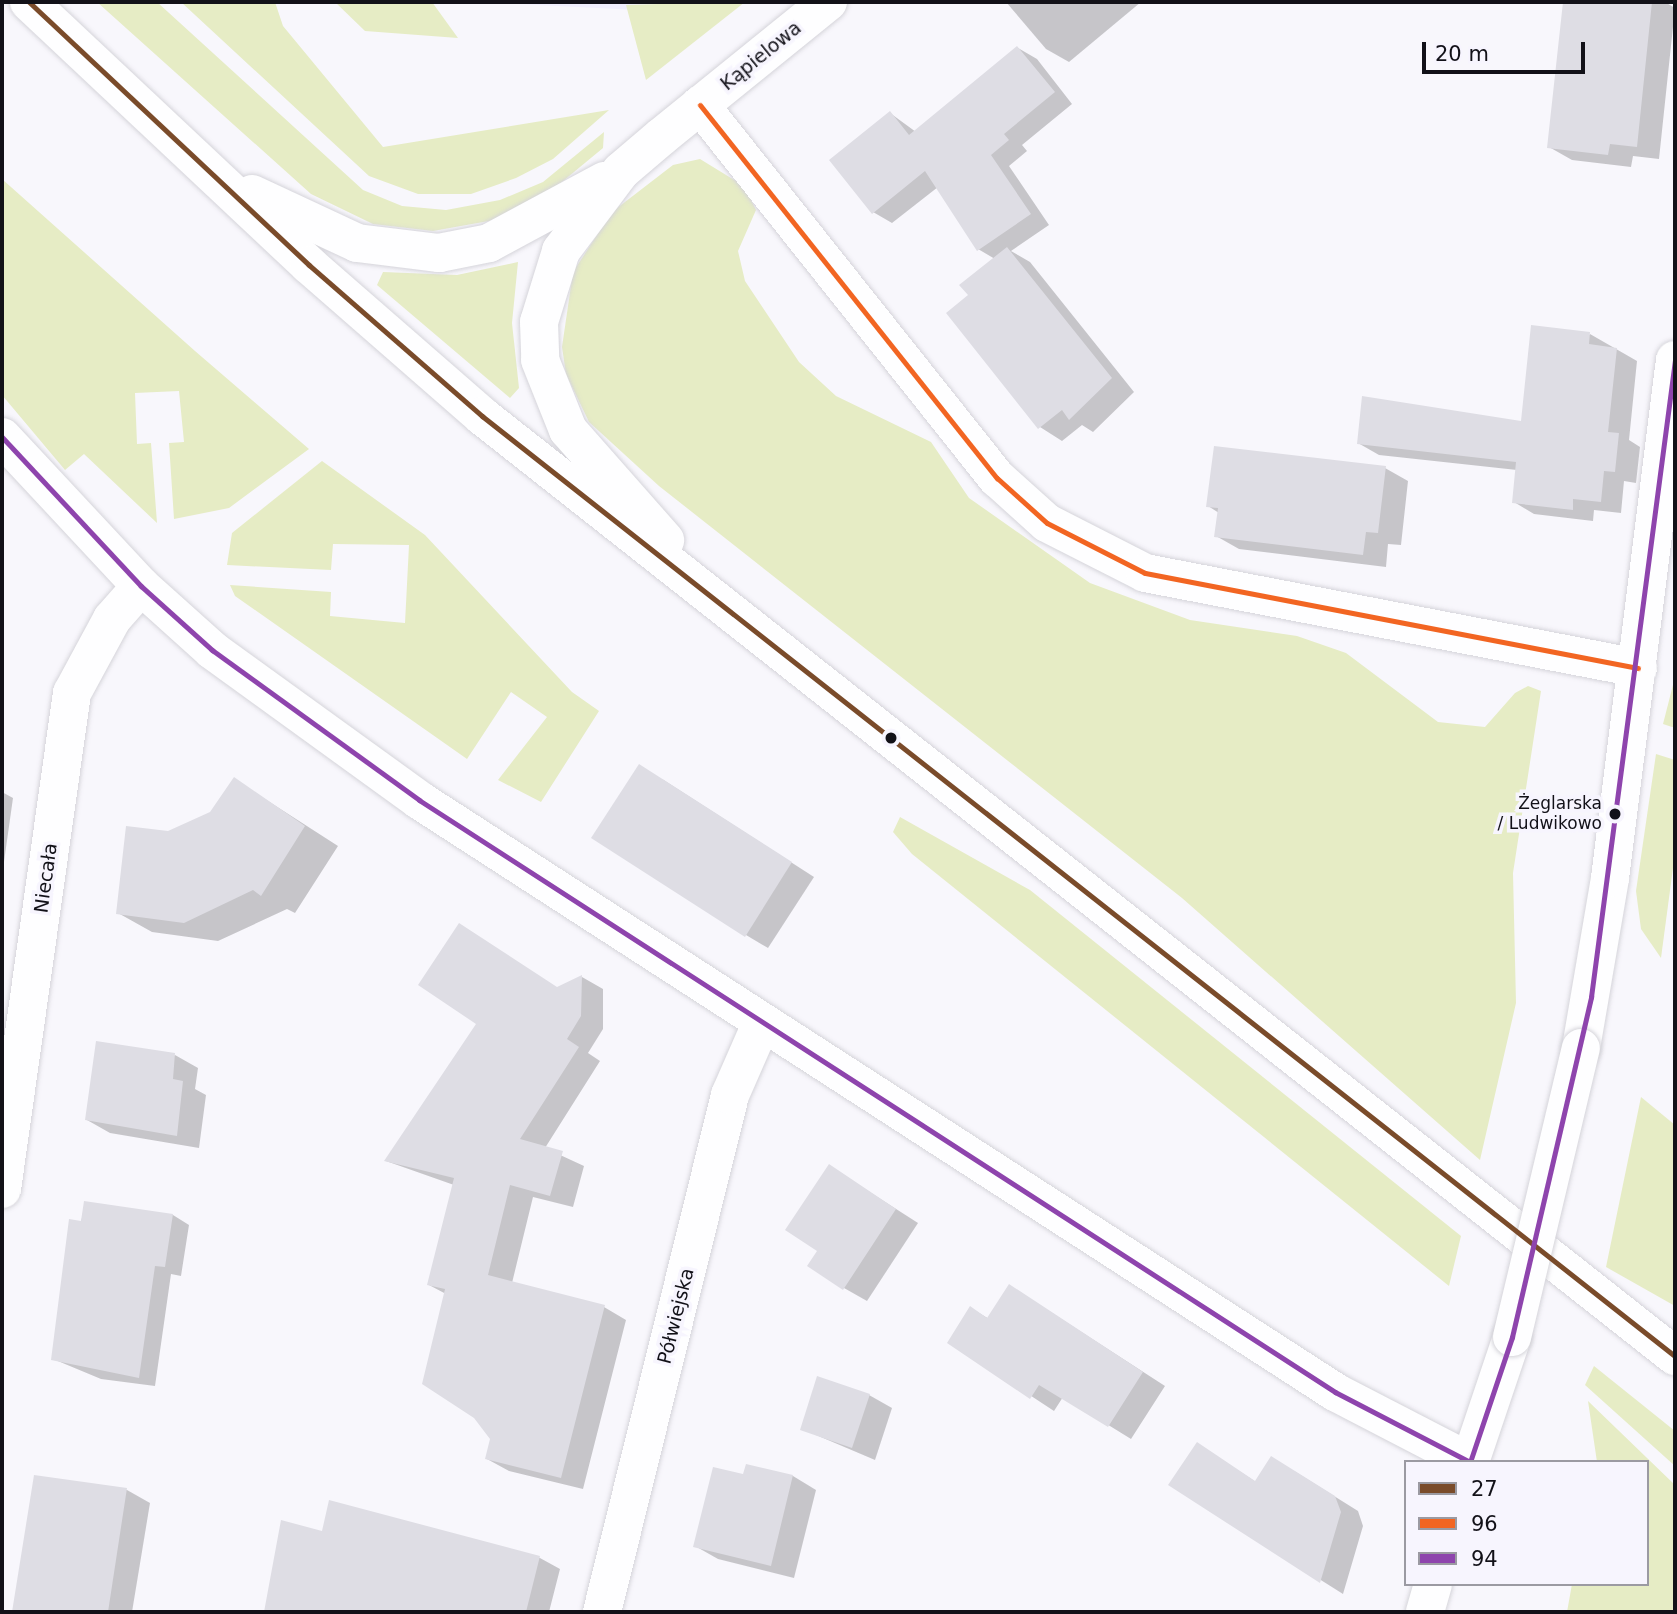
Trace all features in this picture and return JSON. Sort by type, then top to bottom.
[{"type":"street","points":[[29,2],[192,155],[482,416],[745,626],[1675,1356]]},
{"type":"street","name":"Kąpielowa","points":[[621,171],[828,2]]},
{"type":"street","points":[[700,105],[998,478],[1058,530],[1144,573],[1638,668]]},
{"type":"street","points":[[192,155],[312,224],[356,243],[417,253],[489,243],[621,171]]},
{"type":"street","points":[[621,171],[561,251],[547,282],[540,360],[568,430],[745,626]]},
{"type":"street","points":[[1471,1460],[1512,1337],[1581,1048],[1638,668],[1675,360]]},
{"type":"street","points":[[2,437],[141,586],[221,657],[419,800],[761,1024],[1335,1392],[1466,1460]]},
{"type":"street","name":"Niecała","points":[[2,1189],[72,693],[112,619],[141,586]]},
{"type":"street","name":"Półwiejska","points":[[603,1612],[730,1095],[761,1024]]},
{"type":"street","points":[[1425,1612],[1432,1586]]},
{"type":"shaded area","points":[[477,2],[732,2],[717,14]]},
{"type":"green space","points":[[97,2],[157,2],[363,190],[402,206],[446,210],[500,200],[543,182],[604,132],[603,148],[545,196],[500,219],[433,231],[373,224],[311,194]]},
{"type":"green space","points":[[181,2],[275,2],[283,26],[383,147],[609,110],[553,159],[516,178],[471,194],[418,194],[369,176]]},
{"type":"green space","points":[[335,2],[432,2],[458,38],[365,31]]},
{"type":"green space","points":[[745,2],[646,80],[626,5]]},
{"type":"green space","points":[[700,159],[744,186],[756,210],[738,251],[745,281],[799,362],[836,396],[931,442],[969,498],[1090,583],[1190,620],[1297,636],[1346,653],[1438,722],[1485,727],[1515,693],[1528,686],[1541,691],[1513,873],[1516,1003],[1480,1160],[1182,898],[659,486],[589,422],[566,374],[562,347],[573,272],[612,212],[673,165]]},
{"type":"green space","points":[[2,179],[309,449],[229,508],[174,519],[169,443],[184,442],[179,391],[135,393],[137,444],[151,443],[157,523],[84,454],[65,470],[2,395]]},
{"type":"green space","points":[[518,262],[512,323],[519,388],[510,398],[377,285],[383,272],[457,275]]},
{"type":"green space","points":[[322,461],[425,535],[572,692],[599,711],[541,802],[498,780],[547,717],[511,692],[467,759],[235,596],[230,585],[331,592],[330,616],[405,623],[409,545],[333,544],[331,570],[227,565],[232,533]]},
{"type":"green space","points":[[1675,677],[1675,727],[1672,727],[1663,724]]},
{"type":"green space","points":[[1656,754],[1675,760],[1675,853],[1661,958],[1641,929],[1636,891]]},
{"type":"green space","points":[[900,817],[1030,890],[1461,1236],[1449,1286],[912,854],[893,832]]},
{"type":"green space","points":[[1641,1097],[1675,1125],[1675,1306],[1606,1267]]},
{"type":"green space","points":[[1594,1366],[1675,1431],[1675,1466],[1585,1385]]},
{"type":"green space","points":[[1588,1401],[1675,1485],[1675,1612],[1567,1612],[1572,1586],[1649,1586],[1649,1460],[1597,1460]]},
{"type":"building","points":[[1563,2],[1652,2],[1637,147],[1610,144],[1608,155],[1547,148]]},
{"type":"building","points":[[1017,46],[1055,92],[1004,134],[1009,140],[991,155],[1031,214],[977,251],[925,171],[872,214],[829,160],[890,111],[909,135]]},
{"type":"building","points":[[1007,247],[1112,378],[1069,420],[1062,410],[1038,429],[946,313],[968,295],[959,285]]},
{"type":"building","points":[[1531,325],[1590,332],[1589,344],[1617,348],[1608,432],[1619,433],[1615,472],[1604,471],[1601,502],[1573,499],[1573,510],[1512,503],[1516,462],[1357,444],[1362,396],[1521,421]]},
{"type":"building","points":[[1214,446],[1386,466],[1378,533],[1366,532],[1363,555],[1214,537],[1218,508],[1206,507]]},
{"type":"building","points":[[639,764],[792,862],[745,937],[591,838]]},
{"type":"building","points":[[234,777],[305,826],[261,896],[253,890],[184,923],[116,914],[126,826],[168,831],[210,812]]},
{"type":"building","points":[[459,923],[557,987],[582,975],[581,1016],[567,1039],[579,1047],[520,1139],[563,1151],[550,1196],[510,1185],[488,1275],[605,1305],[561,1478],[485,1459],[490,1439],[474,1418],[422,1384],[445,1289],[427,1285],[454,1178],[384,1161],[476,1024],[418,985]]},
{"type":"building","points":[[96,1041],[175,1053],[173,1079],[183,1081],[177,1136],[85,1120]]},
{"type":"building","points":[[829,1164],[896,1209],[843,1290],[807,1266],[817,1251],[785,1230]]},
{"type":"building","points":[[84,1201],[173,1214],[165,1267],[155,1266],[139,1378],[51,1360],[69,1219],[81,1221]]},
{"type":"building","points":[[1009,1284],[1143,1372],[1108,1427],[1039,1385],[1030,1399],[947,1343],[970,1306],[987,1318]]},
{"type":"building","points":[[817,1376],[870,1394],[852,1448],[800,1430]]},
{"type":"building","points":[[1197,1442],[1255,1481],[1271,1456],[1335,1496],[1341,1512],[1320,1583],[1168,1485]]},
{"type":"building","points":[[746,1464],[793,1475],[771,1566],[693,1547],[713,1467],[743,1474]]},
{"type":"building","points":[[34,1475],[127,1488],[108,1612],[12,1612]]},
{"type":"building","points":[[329,1500],[540,1556],[526,1612],[264,1612],[281,1520],[322,1531]]},
{"type":"transit line","name":"27","points":[[29,2],[309,265],[482,416],[1675,1356]]},
{"type":"transit line","name":"96","points":[[700,105],[997,478],[1047,523],[1145,573],[1638,668]]},
{"type":"transit line","name":"94","points":[[1471,1460],[1512,1337],[1591,997],[1675,360]]},
{"type":"transit line","name":"94","points":[[2,437],[141,586],[212,650],[419,800],[1335,1392],[1466,1460]]},
{"type":"place","name":"Żeglarska / Ludwikowo","points":[[1615,814]]}]
